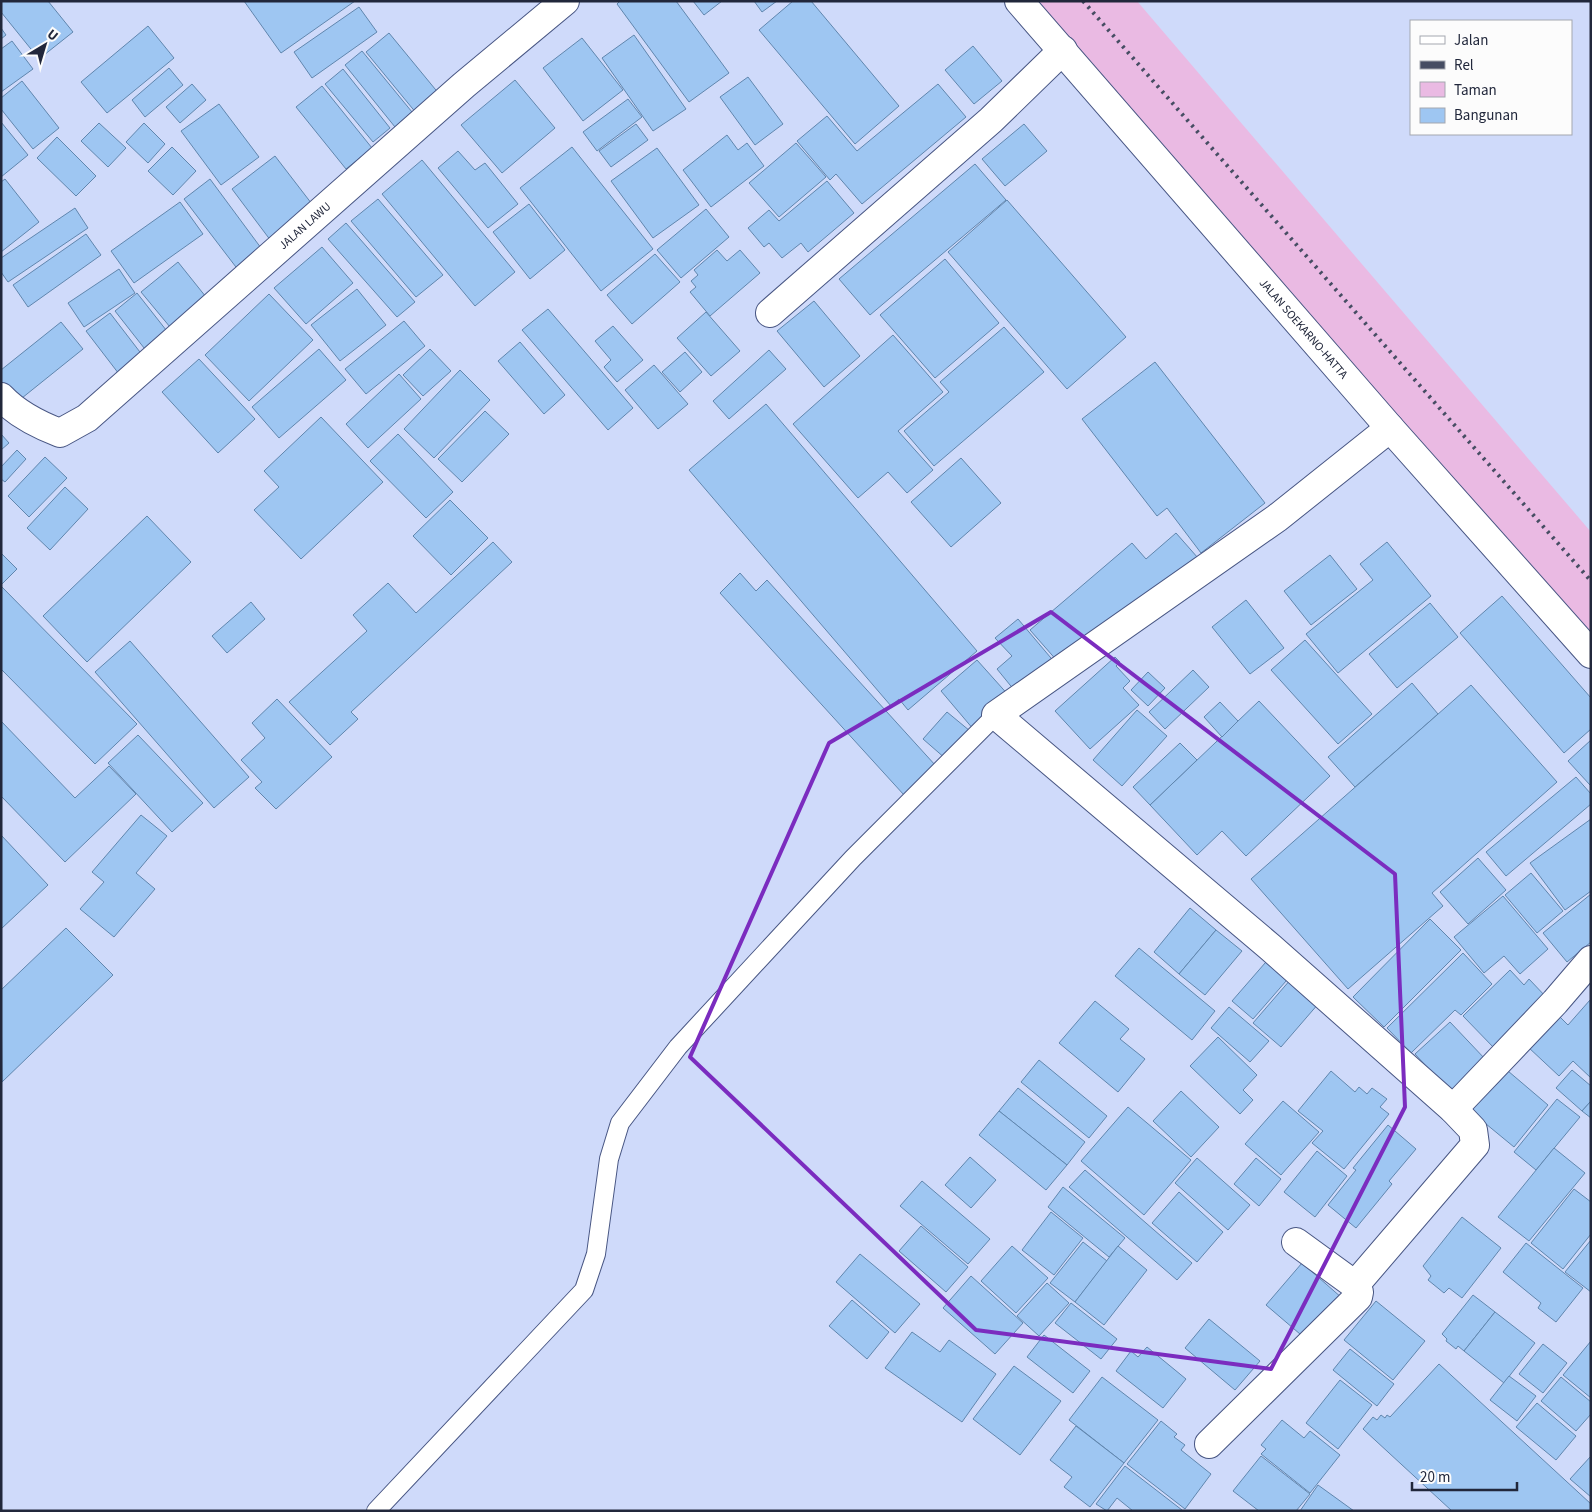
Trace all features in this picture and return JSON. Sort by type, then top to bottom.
[{"type":"main road","name":"JALAN LAWU","points":[[1,397],[39,425],[60,432],[87,418],[464,85],[565,1]]},
{"type":"main road","name":"JALAN SOEKARNO-HATTA","points":[[1019,1],[1390,428],[1591,654]]},
{"type":"main road","points":[[770,313],[991,120],[1063,50]]},
{"type":"main road","points":[[1355,1285],[1475,1144],[1472,1130],[1454,1109],[1263,940],[996,715],[1277,518],[1390,428]]},
{"type":"main road","points":[[1454,1109],[1555,1002],[1591,960]]},
{"type":"main road","points":[[1209,1444],[1358,1297],[1359,1292],[1355,1285],[1296,1242]]},
{"type":"lane","points":[[376,1511],[584,1290],[596,1254],[609,1158],[620,1123],[673,1055],[853,858],[996,715]]},
{"type":"highlighted area","points":[[1051,612],[1395,874],[1405,1107],[1271,1369],[976,1330],[690,1057],[829,743]]},
{"type":"green space","points":[[1027,1],[1137,1],[1591,532],[1591,642]]},
{"type":"building","points":[[1,1],[48,1],[73,32],[39,59],[1,12]]},
{"type":"building","points":[[244,1],[355,1],[281,53]]},
{"type":"building","points":[[620,1],[676,1],[729,73],[689,102],[617,4]]},
{"type":"building","points":[[693,1],[722,1],[704,15]]},
{"type":"building","points":[[754,1],[777,1],[762,12]]},
{"type":"building","points":[[793,1],[811,1],[899,106],[855,144],[759,30]]},
{"type":"building","points":[[359,7],[377,32],[312,78],[294,52]]},
{"type":"building","points":[[148,26],[174,58],[107,113],[81,82]]},
{"type":"building","points":[[1,28],[6,35],[1,39]]},
{"type":"building","points":[[389,33],[440,95],[417,114],[366,52]]},
{"type":"building","points":[[634,35],[686,109],[653,131],[602,58]]},
{"type":"building","points":[[582,38],[623,90],[583,121],[543,68]]},
{"type":"building","points":[[12,41],[33,69],[1,92],[1,49]]},
{"type":"building","points":[[973,46],[1002,81],[974,104],[945,70]]},
{"type":"building","points":[[362,51],[412,112],[395,127],[345,65]]},
{"type":"building","points":[[169,68],[183,85],[145,117],[132,100]]},
{"type":"building","points":[[343,69],[390,128],[373,142],[325,84]]},
{"type":"building","points":[[748,77],[783,124],[755,145],[720,97]]},
{"type":"building","points":[[515,80],[555,128],[502,173],[461,125]]},
{"type":"building","points":[[22,81],[59,128],[33,149],[1,109],[1,98]]},
{"type":"building","points":[[192,84],[206,100],[180,123],[166,107]]},
{"type":"building","points":[[938,84],[966,117],[862,204],[836,174],[830,180],[797,141],[827,116],[857,151]]},
{"type":"building","points":[[322,86],[372,148],[346,169],[296,107]]},
{"type":"building","points":[[628,99],[642,117],[597,151],[583,132]]},
{"type":"building","points":[[219,104],[259,157],[221,185],[181,131]]},
{"type":"building","points":[[1,122],[28,155],[1,177]]},
{"type":"building","points":[[99,123],[126,148],[108,167],[81,141]]},
{"type":"building","points":[[144,123],[165,144],[148,163],[126,142]]},
{"type":"building","points":[[636,124],[648,140],[611,167],[599,151]]},
{"type":"building","points":[[1024,124],[1047,151],[1005,186],[982,159]]},
{"type":"building","points":[[727,135],[738,150],[747,143],[764,166],[711,207],[683,170]]},
{"type":"building","points":[[57,137],[96,176],[76,196],[37,158]]},
{"type":"building","points":[[796,143],[826,177],[779,217],[749,183]]},
{"type":"building","points":[[172,147],[196,171],[173,195],[148,171]]},
{"type":"building","points":[[572,147],[653,249],[601,291],[520,188]]},
{"type":"building","points":[[657,148],[699,205],[653,238],[611,181]]},
{"type":"building","points":[[458,151],[475,170],[485,163],[518,204],[488,228],[438,168]]},
{"type":"building","points":[[275,156],[315,208],[271,241],[232,189]]},
{"type":"building","points":[[422,160],[515,272],[475,306],[382,194]]},
{"type":"building","points":[[975,164],[1006,200],[870,315],[839,279]]},
{"type":"building","points":[[5,179],[39,222],[1,252],[1,182]]},
{"type":"building","points":[[210,179],[264,252],[239,271],[184,199]]},
{"type":"building","points":[[827,181],[854,213],[808,252],[801,243],[782,258],[769,243],[764,247],[748,228],[769,210],[779,221]]},
{"type":"building","points":[[378,199],[443,275],[416,297],[351,221]]},
{"type":"building","points":[[1007,200],[1126,337],[1067,389],[948,252]]},
{"type":"building","points":[[180,202],[203,234],[134,283],[111,251]]},
{"type":"building","points":[[529,204],[565,250],[530,279],[493,232]]},
{"type":"building","points":[[75,208],[88,228],[8,282],[1,272],[1,258]]},
{"type":"building","points":[[706,209],[729,237],[681,278],[657,250]]},
{"type":"building","points":[[346,223],[415,302],[397,317],[328,239]]},
{"type":"building","points":[[86,234],[101,255],[28,307],[13,285]]},
{"type":"building","points":[[322,247],[353,283],[306,324],[274,288]]},
{"type":"building","points":[[717,250],[727,261],[740,250],[760,273],[710,316],[690,292],[696,287],[691,281],[698,275],[694,270]]},
{"type":"building","points":[[655,254],[680,282],[632,324],[607,295]]},
{"type":"building","points":[[945,259],[999,323],[935,378],[880,315]]},
{"type":"building","points":[[178,262],[206,297],[170,327],[141,292]]},
{"type":"building","points":[[119,269],[135,293],[84,327],[68,303]]},
{"type":"building","points":[[357,289],[386,325],[340,361],[311,325]]},
{"type":"building","points":[[137,293],[170,335],[148,353],[115,311]]},
{"type":"building","points":[[269,294],[313,340],[249,401],[205,355]]},
{"type":"building","points":[[814,301],[860,356],[824,387],[777,331]]},
{"type":"building","points":[[548,309],[633,408],[608,430],[522,330]]},
{"type":"building","points":[[706,312],[740,351],[711,376],[677,338]]},
{"type":"building","points":[[110,313],[143,356],[119,374],[86,331]]},
{"type":"building","points":[[404,321],[425,346],[366,394],[345,369]]},
{"type":"building","points":[[61,322],[83,349],[17,402],[1,382],[1,370]]},
{"type":"building","points":[[613,326],[643,360],[617,382],[604,367],[611,360],[595,341]]},
{"type":"building","points":[[1004,327],[1044,372],[934,466],[904,431],[949,392],[940,382]]},
{"type":"building","points":[[893,335],[943,392],[898,431],[933,470],[907,493],[888,472],[858,498],[793,424]]},
{"type":"building","points":[[520,342],[565,395],[544,414],[498,361]]},
{"type":"building","points":[[319,349],[346,380],[279,438],[252,407]]},
{"type":"building","points":[[430,349],[451,371],[423,396],[403,375]]},
{"type":"building","points":[[769,350],[786,369],[729,419],[713,401]]},
{"type":"building","points":[[685,352],[702,372],[680,392],[662,372]]},
{"type":"building","points":[[199,359],[255,419],[218,453],[162,392]]},
{"type":"building","points":[[1155,362],[1265,503],[1201,553],[1167,508],[1157,516],[1082,419]]},
{"type":"building","points":[[654,365],[688,404],[658,429],[625,390]]},
{"type":"building","points":[[460,370],[490,400],[434,458],[404,429]]},
{"type":"building","points":[[399,374],[421,399],[368,448],[346,424]]},
{"type":"building","points":[[766,404],[977,651],[908,710],[899,699],[891,706],[689,470]]},
{"type":"building","points":[[485,411],[509,434],[462,482],[438,459]]},
{"type":"building","points":[[321,417],[383,482],[301,559],[254,510],[279,487],[264,471]]},
{"type":"building","points":[[1,434],[9,443],[1,450]]},
{"type":"building","points":[[398,434],[453,492],[426,518],[370,461]]},
{"type":"building","points":[[17,450],[26,459],[5,482],[1,479],[1,467]]},
{"type":"building","points":[[45,457],[67,478],[29,517],[8,496]]},
{"type":"building","points":[[961,458],[1001,503],[951,547],[911,502]]},
{"type":"building","points":[[65,487],[88,509],[50,550],[27,528]]},
{"type":"building","points":[[450,500],[488,538],[451,575],[413,536]]},
{"type":"building","points":[[147,516],[191,562],[87,662],[43,616]]},
{"type":"building","points":[[1176,533],[1198,558],[1059,663],[1030,630],[1132,543],[1146,559]]},
{"type":"building","points":[[493,542],[512,562],[351,712],[358,719],[330,745],[289,702],[367,631],[353,615],[388,583],[416,613]]},
{"type":"building","points":[[1387,542],[1431,596],[1338,673],[1306,634],[1373,580],[1360,564]]},
{"type":"building","points":[[1,553],[17,569],[1,585]]},
{"type":"building","points":[[1330,555],[1357,589],[1311,625],[1284,591]]},
{"type":"building","points":[[740,573],[756,591],[767,580],[936,766],[904,795],[720,593]]},
{"type":"building","points":[[1,586],[137,724],[95,764],[1,669]]},
{"type":"building","points":[[1502,596],[1591,698],[1591,729],[1564,753],[1460,633]]},
{"type":"building","points":[[1246,600],[1284,648],[1250,674],[1212,627]]},
{"type":"building","points":[[251,602],[265,619],[227,653],[212,636]]},
{"type":"building","points":[[1430,603],[1458,637],[1397,688],[1369,654]]},
{"type":"building","points":[[1018,619],[1056,664],[1019,696],[997,669],[1012,656],[995,638]]},
{"type":"building","points":[[1305,640],[1372,714],[1338,744],[1271,670]]},
{"type":"building","points":[[130,641],[249,777],[214,808],[95,672]]},
{"type":"building","points":[[1115,657],[1120,662],[1116,666],[1130,681],[1123,688],[1139,705],[1090,749],[1055,711]]},
{"type":"building","points":[[977,660],[1011,698],[974,730],[941,691]]},
{"type":"building","points":[[1193,670],[1209,687],[1165,729],[1149,712]]},
{"type":"building","points":[[1148,672],[1165,688],[1148,706],[1131,690]]},
{"type":"building","points":[[1412,683],[1438,714],[1355,787],[1328,757]]},
{"type":"building","points":[[1471,685],[1557,782],[1432,893],[1443,906],[1348,989],[1251,879]]},
{"type":"building","points":[[277,699],[332,757],[276,809],[255,788],[262,782],[241,760],[265,738],[252,723]]},
{"type":"building","points":[[1259,701],[1330,776],[1246,856],[1222,831],[1197,855],[1150,805]]},
{"type":"building","points":[[1220,702],[1238,721],[1222,737],[1204,717]]},
{"type":"building","points":[[1137,710],[1167,736],[1122,786],[1093,760]]},
{"type":"building","points":[[947,712],[970,731],[946,759],[923,739]]},
{"type":"building","points":[[1,721],[75,798],[109,766],[136,794],[65,862],[1,796]]},
{"type":"building","points":[[138,735],[203,803],[172,832],[108,763]]},
{"type":"building","points":[[1591,740],[1591,784],[1590,785],[1568,761]]},
{"type":"building","points":[[1180,743],[1197,760],[1150,805],[1133,787]]},
{"type":"building","points":[[1576,777],[1591,794],[1591,804],[1506,876],[1486,852]]},
{"type":"building","points":[[141,815],[167,836],[136,873],[155,889],[114,937],[80,909],[104,882],[92,872]]},
{"type":"building","points":[[1591,819],[1591,891],[1565,910],[1530,863]]},
{"type":"building","points":[[1,835],[48,885],[1,929]]},
{"type":"building","points":[[1478,858],[1506,890],[1468,924],[1440,892]]},
{"type":"building","points":[[1531,873],[1563,911],[1537,933],[1505,895]]},
{"type":"building","points":[[1591,894],[1591,942],[1567,962],[1543,933]]},
{"type":"building","points":[[1503,896],[1548,949],[1520,974],[1504,956],[1484,973],[1454,937]]},
{"type":"building","points":[[1190,908],[1216,930],[1179,974],[1154,952]]},
{"type":"building","points":[[1430,919],[1461,950],[1384,1027],[1353,997]]},
{"type":"building","points":[[66,928],[113,975],[2,1082],[1,990]]},
{"type":"building","points":[[1216,930],[1242,951],[1205,995],[1179,974]]},
{"type":"building","points":[[1139,948],[1215,1011],[1192,1040],[1115,976]]},
{"type":"building","points":[[1463,953],[1492,984],[1461,1015],[1455,1010],[1411,1053],[1387,1028]]},
{"type":"building","points":[[1272,955],[1293,973],[1253,1019],[1232,1001]]},
{"type":"building","points":[[1510,970],[1524,985],[1529,979],[1547,998],[1495,1049],[1463,1016]]},
{"type":"building","points":[[1291,979],[1319,1003],[1281,1047],[1253,1023]]},
{"type":"building","points":[[1590,1000],[1591,1078],[1573,1061],[1559,1076],[1528,1047],[1558,1015],[1568,1025]]},
{"type":"building","points":[[1095,1001],[1129,1029],[1120,1039],[1145,1059],[1118,1092],[1059,1043]]},
{"type":"building","points":[[1229,1007],[1269,1041],[1250,1062],[1211,1028]]},
{"type":"building","points":[[1450,1022],[1486,1060],[1451,1093],[1415,1054]]},
{"type":"building","points":[[1218,1037],[1257,1075],[1243,1090],[1253,1100],[1240,1114],[1190,1066]]},
{"type":"building","points":[[1039,1060],[1107,1116],[1089,1138],[1021,1082]]},
{"type":"building","points":[[1572,1070],[1591,1086],[1591,1101],[1582,1111],[1556,1088]]},
{"type":"building","points":[[1331,1071],[1355,1092],[1359,1087],[1367,1094],[1372,1088],[1387,1099],[1380,1107],[1389,1114],[1344,1169],[1312,1143],[1323,1131],[1298,1111]]},
{"type":"building","points":[[1508,1071],[1548,1105],[1514,1147],[1463,1105],[1487,1077],[1496,1085]]},
{"type":"building","points":[[1018,1088],[1085,1142],[1067,1165],[999,1111]]},
{"type":"building","points":[[1181,1091],[1219,1127],[1191,1157],[1153,1121]]},
{"type":"building","points":[[1557,1099],[1580,1117],[1536,1170],[1514,1152]]},
{"type":"building","points":[[1283,1101],[1319,1132],[1281,1175],[1245,1144]]},
{"type":"building","points":[[1591,1101],[1591,1118],[1582,1111]]},
{"type":"building","points":[[1128,1107],[1191,1160],[1144,1215],[1081,1161]]},
{"type":"building","points":[[999,1111],[1067,1165],[1046,1190],[979,1135]]},
{"type":"building","points":[[1388,1125],[1416,1149],[1389,1181],[1392,1184],[1356,1228],[1328,1205],[1356,1170],[1353,1168]]},
{"type":"building","points":[[1554,1148],[1585,1173],[1529,1241],[1498,1217]]},
{"type":"building","points":[[1317,1151],[1347,1176],[1315,1217],[1284,1192]]},
{"type":"building","points":[[970,1157],[996,1180],[971,1208],[945,1185]]},
{"type":"building","points":[[1197,1158],[1250,1205],[1228,1230],[1175,1183]]},
{"type":"building","points":[[1256,1158],[1281,1179],[1259,1206],[1234,1184]]},
{"type":"building","points":[[1085,1170],[1192,1263],[1177,1280],[1069,1187]]},
{"type":"building","points":[[922,1181],[990,1239],[968,1264],[900,1206]]},
{"type":"building","points":[[1063,1187],[1125,1238],[1109,1257],[1048,1207]]},
{"type":"building","points":[[1574,1189],[1591,1202],[1591,1234],[1563,1269],[1531,1243]]},
{"type":"building","points":[[1179,1192],[1223,1232],[1197,1262],[1152,1223]]},
{"type":"building","points":[[1051,1212],[1083,1238],[1054,1275],[1022,1250]]},
{"type":"building","points":[[1462,1217],[1501,1248],[1462,1298],[1449,1288],[1444,1293],[1428,1280],[1431,1276],[1423,1266]]},
{"type":"building","points":[[921,1226],[968,1267],[946,1292],[899,1251]]},
{"type":"building","points":[[1591,1240],[1591,1292],[1565,1272]]},
{"type":"building","points":[[1083,1242],[1107,1261],[1075,1302],[1050,1283]]},
{"type":"building","points":[[1526,1243],[1583,1288],[1556,1322],[1538,1308],[1541,1303],[1503,1272]]},
{"type":"building","points":[[1012,1246],[1048,1278],[1016,1313],[981,1281]]},
{"type":"building","points":[[1118,1246],[1147,1270],[1104,1325],[1075,1302]]},
{"type":"building","points":[[860,1254],[920,1304],[895,1333],[836,1282]]},
{"type":"building","points":[[1302,1263],[1342,1298],[1307,1340],[1266,1305]]},
{"type":"building","points":[[971,1276],[1023,1323],[995,1354],[943,1308]]},
{"type":"building","points":[[1047,1283],[1069,1303],[1039,1336],[1017,1316]]},
{"type":"building","points":[[1473,1295],[1495,1312],[1464,1351],[1458,1346],[1456,1349],[1446,1341],[1447,1339],[1442,1334]]},
{"type":"building","points":[[852,1300],[889,1332],[867,1359],[829,1326]]},
{"type":"building","points":[[1376,1301],[1425,1341],[1393,1380],[1344,1340]]},
{"type":"building","points":[[1071,1303],[1117,1339],[1101,1359],[1055,1323]]},
{"type":"building","points":[[1495,1312],[1535,1343],[1504,1383],[1464,1351]]},
{"type":"building","points":[[1209,1319],[1260,1361],[1235,1390],[1185,1348]]},
{"type":"building","points":[[912,1332],[940,1352],[949,1340],[996,1374],[962,1422],[885,1368]]},
{"type":"building","points":[[1044,1335],[1090,1371],[1073,1393],[1027,1357]]},
{"type":"building","points":[[1591,1341],[1591,1398],[1563,1375]]},
{"type":"building","points":[[1543,1344],[1567,1363],[1543,1393],[1519,1374]]},
{"type":"building","points":[[1147,1347],[1186,1379],[1163,1408],[1116,1371],[1131,1351],[1138,1357]]},
{"type":"building","points":[[1350,1349],[1394,1384],[1377,1406],[1333,1370]]},
{"type":"building","points":[[1439,1364],[1591,1504],[1591,1511],[1452,1511],[1363,1429],[1373,1417],[1377,1420],[1381,1415],[1385,1418],[1387,1415],[1390,1417]]},
{"type":"building","points":[[1014,1366],[1061,1401],[1020,1455],[973,1419]]},
{"type":"building","points":[[1509,1376],[1536,1396],[1517,1421],[1490,1400]]},
{"type":"building","points":[[1102,1377],[1158,1420],[1124,1463],[1069,1420]]},
{"type":"building","points":[[1561,1377],[1591,1402],[1591,1414],[1576,1431],[1541,1401]]},
{"type":"building","points":[[1340,1380],[1372,1405],[1338,1449],[1306,1423]]},
{"type":"building","points":[[1537,1403],[1576,1436],[1556,1460],[1516,1427]]},
{"type":"building","points":[[1282,1420],[1304,1438],[1310,1431],[1340,1455],[1310,1493],[1261,1454],[1266,1449],[1261,1445]]},
{"type":"building","points":[[1161,1421],[1177,1434],[1174,1437],[1185,1445],[1181,1450],[1211,1474],[1185,1509],[1127,1464]]},
{"type":"building","points":[[1076,1426],[1124,1463],[1090,1507],[1064,1487],[1072,1477],[1050,1460]]},
{"type":"building","points":[[1261,1456],[1310,1494],[1296,1511],[1259,1511],[1233,1491]]},
{"type":"building","points":[[1591,1456],[1591,1497],[1570,1479]]},
{"type":"building","points":[[1125,1466],[1182,1510],[1133,1511],[1117,1498],[1107,1511],[1096,1504]]},
{"type":"building","points":[[1318,1485],[1354,1511],[1300,1511]]},
{"type":"railway","points":[[1083,1],[1591,581]]}]
